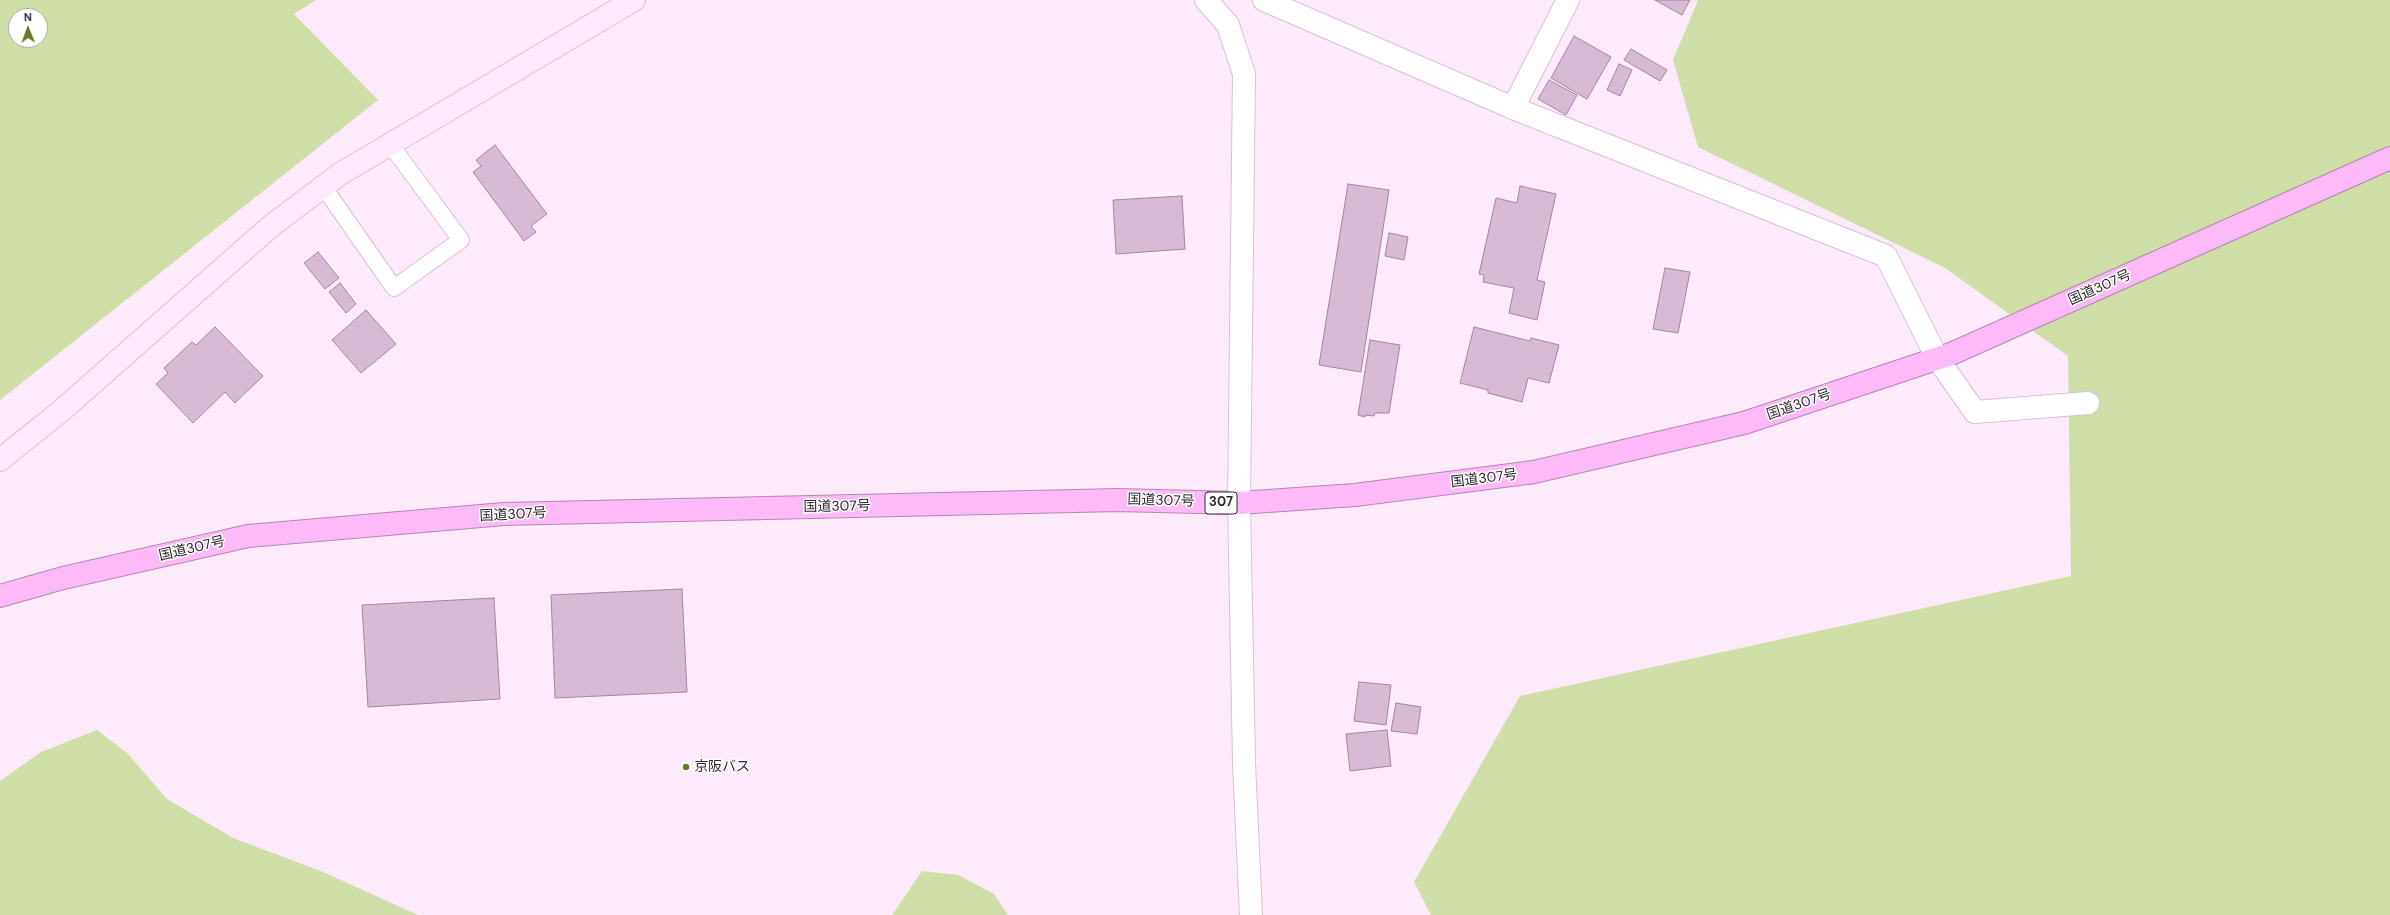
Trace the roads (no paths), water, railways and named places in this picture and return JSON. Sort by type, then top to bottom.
[{"type":"highway","name":"国道307号","points":[[0,596],[63,578],[248,536],[504,514],[1118,500],[1239,503],[1355,495],[1534,472],[1744,423],[1951,354],[2390,158]]},
{"type":"street","points":[[0,460],[61,411],[271,226],[323,186],[390,144],[634,0]]},
{"type":"street","points":[[1206,0],[1228,25],[1244,74],[1239,503],[1244,763],[1251,915]]},
{"type":"street","points":[[1264,0],[1513,108],[1886,256],[1937,358],[1975,412],[2088,403]]},
{"type":"street","points":[[1513,108],[1568,0]]},
{"type":"lane","points":[[323,186],[394,288],[461,240],[390,144]]},
{"type":"place","name":"京阪バス","points":[[686,767]]}]
